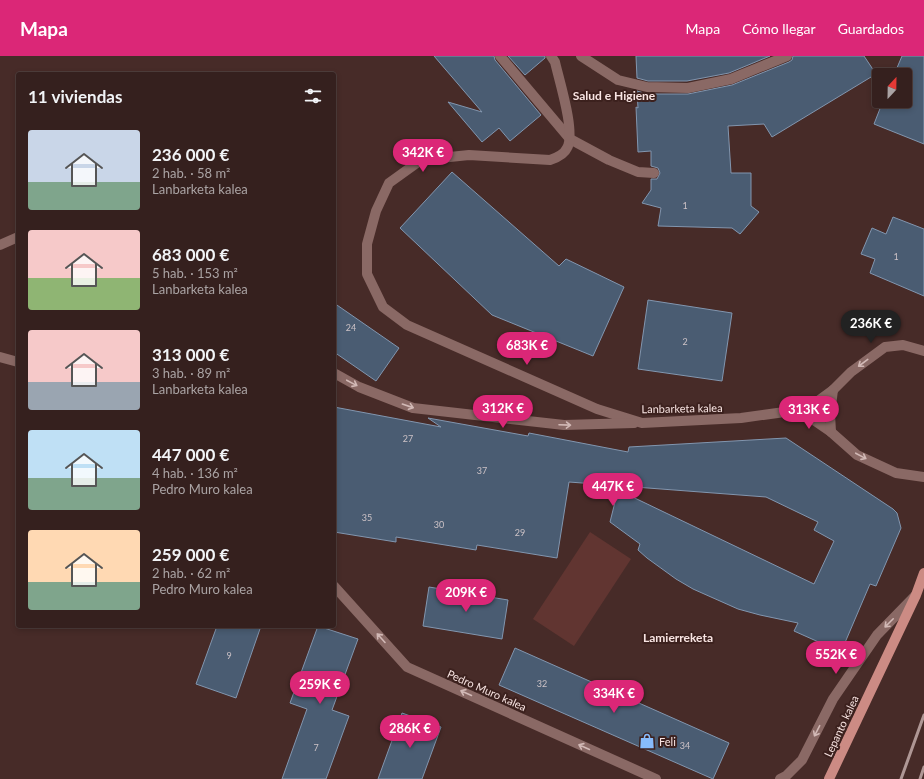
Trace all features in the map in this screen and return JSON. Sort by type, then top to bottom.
[{"type":"main road","name":"Lepanto kalea","points":[[829,779],[916,595],[924,573]]},
{"type":"street","points":[[500,56],[570,139],[609,160],[638,172],[654,173]]},
{"type":"street","points":[[551,56],[555,62],[566,111],[570,139]]},
{"type":"street","points":[[581,56],[618,80],[647,87],[688,88],[731,79],[787,56]]},
{"type":"street","name":"Lanbarketa kalea","points":[[570,139],[567,149],[560,156],[550,160],[469,155],[421,160],[389,183],[376,211],[367,244],[367,274],[383,307],[407,325],[597,409],[642,423],[741,418],[799,410],[818,401],[833,390],[851,372],[885,347],[903,345],[924,351]]},
{"type":"street","points":[[0,245],[16,238]]},
{"type":"street","points":[[0,357],[16,361]]},
{"type":"street","points":[[336,374],[359,387],[413,408],[564,425],[642,423]]},
{"type":"street","points":[[831,432],[830,414],[833,390]]},
{"type":"street","points":[[799,410],[831,432],[857,455],[896,473],[924,477]]},
{"type":"street","name":"Pedro Muro kalea","points":[[336,588],[407,667],[656,779]]},
{"type":"street","points":[[780,779],[786,776],[802,760],[833,699],[877,635],[916,595]]},
{"type":"shaded area","points":[[590,532],[631,559],[574,646],[533,619]]},
{"type":"building","points":[[434,56],[494,56],[495,60],[541,115],[510,141],[499,128],[482,142],[448,102],[482,112]]},
{"type":"building","points":[[508,56],[545,56],[545,58],[525,75]]},
{"type":"building","points":[[636,56],[770,56],[729,73],[687,81],[648,81],[637,78]]},
{"type":"building","points":[[793,56],[864,56],[872,68],[872,76],[772,137],[764,124],[728,126],[731,173],[751,173],[751,206],[759,212],[740,234],[732,228],[658,226],[661,208],[642,203],[651,190],[651,179],[657,179],[660,173],[658,168],[651,166],[651,151],[638,152],[636,107],[638,108],[637,91],[647,94],[688,94],[732,85],[792,60]]},
{"type":"building","points":[[902,56],[924,56],[924,144],[874,124],[880,108],[912,108],[912,68],[897,68]]},
{"type":"building","points":[[452,172],[559,266],[566,259],[624,287],[593,356],[492,315],[400,228]]},
{"type":"building","points":[[893,217],[924,229],[924,296],[870,273],[875,259],[861,254],[872,228],[886,234]]},
{"type":"building","points":[[648,300],[732,313],[722,381],[638,369]]},
{"type":"building","points":[[336,304],[399,348],[376,381],[336,353]]},
{"type":"building","points":[[336,407],[441,427],[428,418],[528,436],[529,433],[628,452],[629,447],[786,438],[893,509],[897,513],[901,528],[876,586],[870,584],[841,652],[794,631],[798,623],[738,609],[693,589],[676,579],[647,558],[638,550],[640,544],[610,522],[618,490],[814,584],[834,541],[814,530],[818,522],[766,497],[569,482],[557,558],[477,545],[476,550],[396,537],[396,542],[336,532]]},
{"type":"building","points":[[429,587],[508,600],[502,639],[423,626]]},
{"type":"building","points":[[216,628],[260,628],[236,698],[196,684]]},
{"type":"building","points":[[317,628],[324,628],[358,639],[332,710],[349,716],[326,779],[282,779],[307,709],[290,703]]},
{"type":"building","points":[[515,648],[729,743],[713,779],[499,685]]},
{"type":"building","points":[[402,713],[441,727],[422,779],[378,779]]},
{"type":"railway","points":[[901,779],[924,715]]},
{"type":"railway","points":[[920,779],[924,767]]},
{"type":"place","name":"Feli","points":[[647,741]]},
{"type":"district","name":"Salud e Higiene","points":[[614,95]]},
{"type":"district","name":"Lamierreketa","points":[[678,637]]}]
